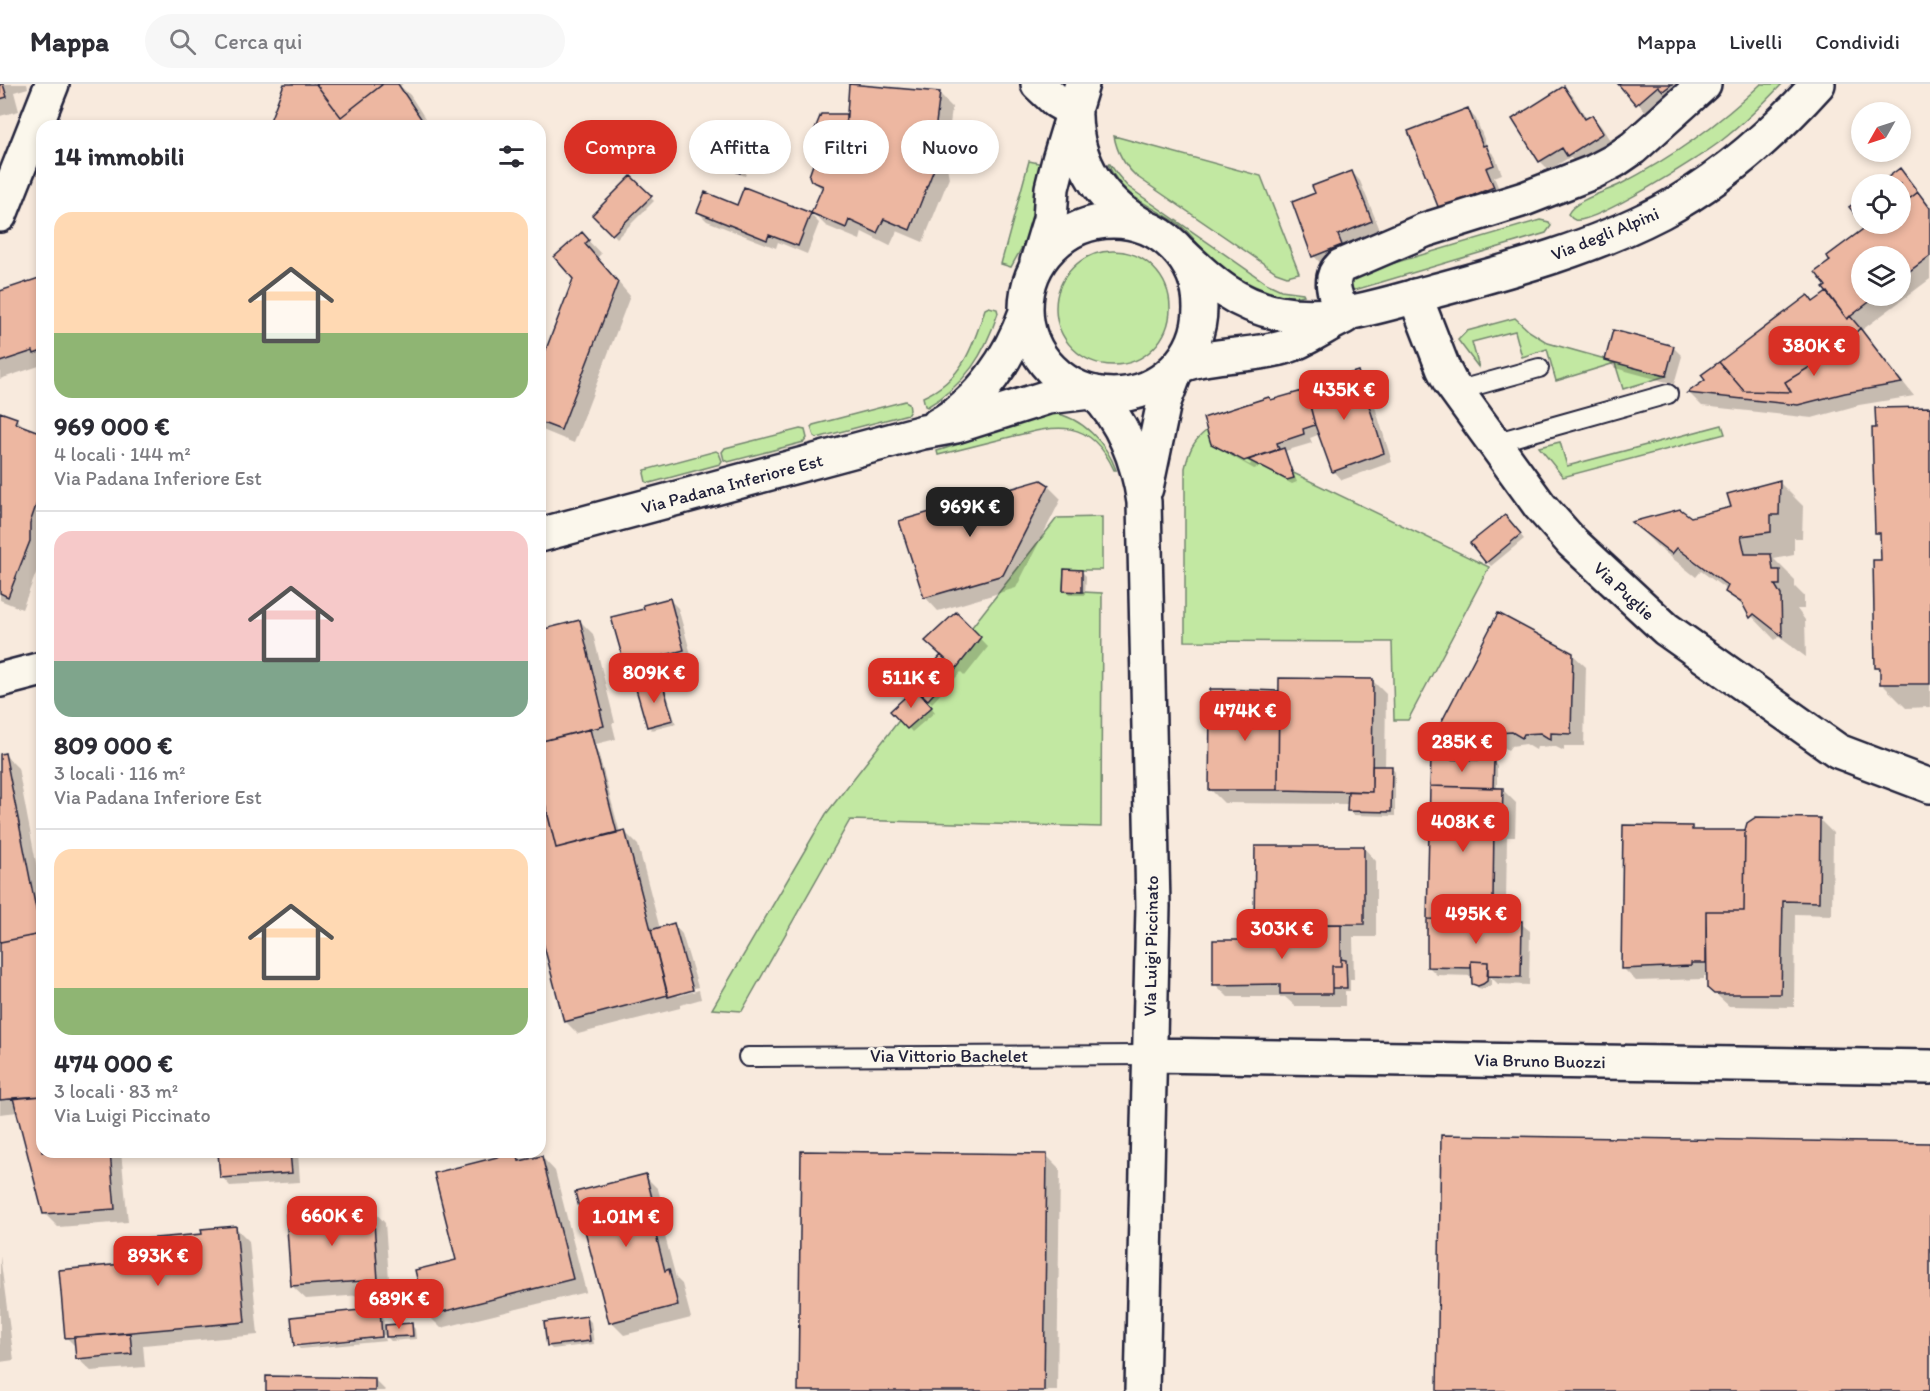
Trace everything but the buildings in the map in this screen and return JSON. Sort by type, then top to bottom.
[{"type":"street","points":[[38,120],[52,84]]},
{"type":"street","points":[[1038,84],[1056,100],[1079,98]]},
{"type":"street","points":[[1348,314],[1333,281],[1336,270],[1341,266],[1425,230],[1552,189],[1614,161],[1650,134],[1704,84]]},
{"type":"street","name":"Via degli Alpini","points":[[1178,367],[1193,360],[1250,354],[1286,346],[1348,314],[1486,277],[1624,229],[1661,212],[1720,175],[1790,114],[1818,84]]},
{"type":"street","points":[[1079,98],[1078,146],[1092,178],[1112,203],[1127,216],[1169,241],[1180,252],[1197,283],[1200,300],[1197,335],[1178,367],[1152,387],[1123,395],[1092,393],[1073,385],[1058,375],[1045,362],[1032,338],[1026,312],[1026,298],[1044,245],[1050,219],[1052,188],[1079,98]]},
{"type":"street","points":[[0,215],[36,124]]},
{"type":"street","points":[[1033,273],[1048,250],[1058,240],[1084,226],[1113,220],[1142,225]]},
{"type":"street","name":"Via degli Alpini","points":[[1180,252],[1221,290],[1261,309],[1301,316],[1348,314]]},
{"type":"street","name":"Via Puglie","points":[[1415,296],[1443,368],[1456,391],[1540,506],[1572,542],[1666,629],[1838,752],[1930,786]]},
{"type":"street","name":"Via Padana Inferiore Est","points":[[923,432],[942,423],[962,408],[983,387],[1005,358],[1019,333],[1026,312]]},
{"type":"street","name":"Via Luigi Piccinato","points":[[1144,502],[1162,412],[1178,367]]},
{"type":"street","name":"Via Luigi Piccinato","points":[[1092,393],[1115,417],[1126,436],[1141,478],[1144,502],[1153,906],[1142,1391]]},
{"type":"street","name":"Via Padana Inferiore Est","points":[[546,533],[923,432],[965,423],[1048,397],[1092,393]]},
{"type":"street","points":[[0,680],[36,671]]},
{"type":"street","name":"Via Bruno Buozzi","points":[[1150,1055],[1930,1067]]},
{"type":"lane","points":[[1456,391],[1539,368]]},
{"type":"lane","points":[[1494,443],[1668,394]]},
{"type":"lane","name":"Via Vittorio Bachelet","points":[[748,1057],[1150,1055]]},
{"type":"green space","points":[[1761,84],[1782,84],[1745,121],[1710,149],[1672,174],[1604,211],[1575,220],[1568,214],[1577,205],[1619,185],[1676,152],[1728,114]]},
{"type":"green space","points":[[1114,136],[1261,176],[1299,273],[1287,276],[1276,272],[1136,176],[1122,158]]},
{"type":"green space","points":[[1029,161],[1043,164],[1035,217],[1030,233],[1011,267],[1001,264]]},
{"type":"green space","points":[[1108,164],[1127,186],[1266,283],[1281,290],[1304,295],[1280,295],[1267,291],[1228,271],[1208,256],[1180,225],[1130,193],[1114,176]]},
{"type":"green space","points":[[1540,220],[1549,222],[1551,226],[1546,233],[1355,290],[1349,289],[1350,276]]},
{"type":"green space","points":[[1113,251],[1135,256],[1153,268],[1165,286],[1170,308],[1165,330],[1153,348],[1135,360],[1113,365],[1091,360],[1073,348],[1061,330],[1056,308],[1061,286],[1073,268],[1091,256]]},
{"type":"green space","points":[[989,307],[997,309],[998,313],[980,355],[953,389],[927,407],[925,406],[923,397],[936,390],[957,372],[976,336],[985,309]]},
{"type":"green space","points":[[1515,318],[1529,331],[1548,343],[1666,376],[1623,389],[1615,363],[1556,381],[1547,349],[1522,357],[1515,331],[1472,342],[1479,368],[1458,340],[1467,331]]},
{"type":"green space","points":[[905,401],[909,403],[908,414],[817,438],[811,427],[813,425]]},
{"type":"green space","points":[[1053,413],[1074,420],[1092,433],[1112,460],[1116,470],[1094,441],[1083,433],[1071,429],[1057,428],[1027,433],[938,455],[937,451]]},
{"type":"green space","points":[[1722,425],[1725,434],[1563,477],[1539,447],[1560,442],[1567,466]]},
{"type":"green space","points":[[800,429],[805,430],[807,438],[804,442],[728,462],[724,460],[722,452],[725,448]]},
{"type":"green space","points":[[1206,431],[1489,567],[1408,720],[1394,720],[1392,642],[1185,641],[1185,468],[1192,447]]},
{"type":"green space","points":[[716,451],[722,461],[720,464],[650,483],[646,482],[645,470]]},
{"type":"green space","points":[[1102,517],[1102,570],[1064,570],[1063,591],[1102,593],[1101,827],[850,820],[742,1011],[712,1009],[826,814],[1057,518]]}]
